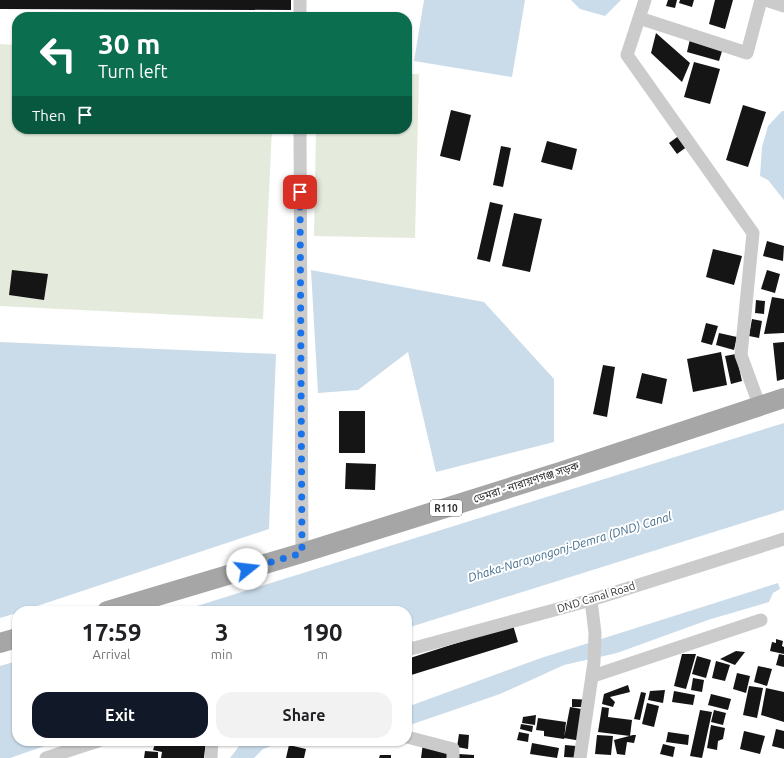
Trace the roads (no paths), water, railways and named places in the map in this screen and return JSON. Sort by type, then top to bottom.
[{"type":"main road","name":"ডেমরা - নারায়ণগঞ্জ সড়ক","points":[[123,606],[302,553],[760,407],[784,398]]},
{"type":"main road","points":[[0,643],[12,639]]},
{"type":"street","points":[[300,0],[300,12]]},
{"type":"street","points":[[645,0],[627,55],[753,234],[741,355],[760,407]]},
{"type":"street","points":[[639,18],[747,53],[761,0]]},
{"type":"street","points":[[766,0],[784,6]]},
{"type":"street","points":[[300,134],[302,553]]},
{"type":"street","name":"DND Canal Road","points":[[412,649],[591,600],[784,539]]},
{"type":"street","points":[[580,758],[594,662],[595,633],[591,600]]},
{"type":"street","points":[[593,676],[761,620]]},
{"type":"street","points":[[412,738],[453,749],[453,758]]},
{"type":"street","points":[[46,758],[83,746]]},
{"type":"street","points":[[212,746],[212,758]]},
{"type":"water","points":[[424,0],[525,0],[512,77],[414,61]]},
{"type":"water","points":[[571,0],[621,0],[605,16],[580,9]]},
{"type":"water","points":[[782,111],[784,111],[784,200],[768,180],[760,176],[762,147],[768,126]]},
{"type":"water","points":[[311,270],[484,302],[554,379],[554,442],[436,472],[408,352],[358,390],[318,393]]},
{"type":"water","points":[[0,342],[276,354],[269,529],[37,606],[12,606],[12,614],[0,618]]},
{"type":"water","name":"Dhaka-Narayongonj-Demra (DND) Canal","points":[[784,423],[784,510],[412,626],[412,606],[197,606]]},
{"type":"water","points":[[778,583],[780,589],[773,593],[769,602],[708,620],[617,653],[564,665],[500,694],[412,724],[412,705],[541,658]]},
{"type":"water","points":[[12,662],[12,746],[45,746],[10,758],[0,758],[0,666]]},
{"type":"water","points":[[239,746],[271,746],[263,749],[254,758],[230,758]]}]
